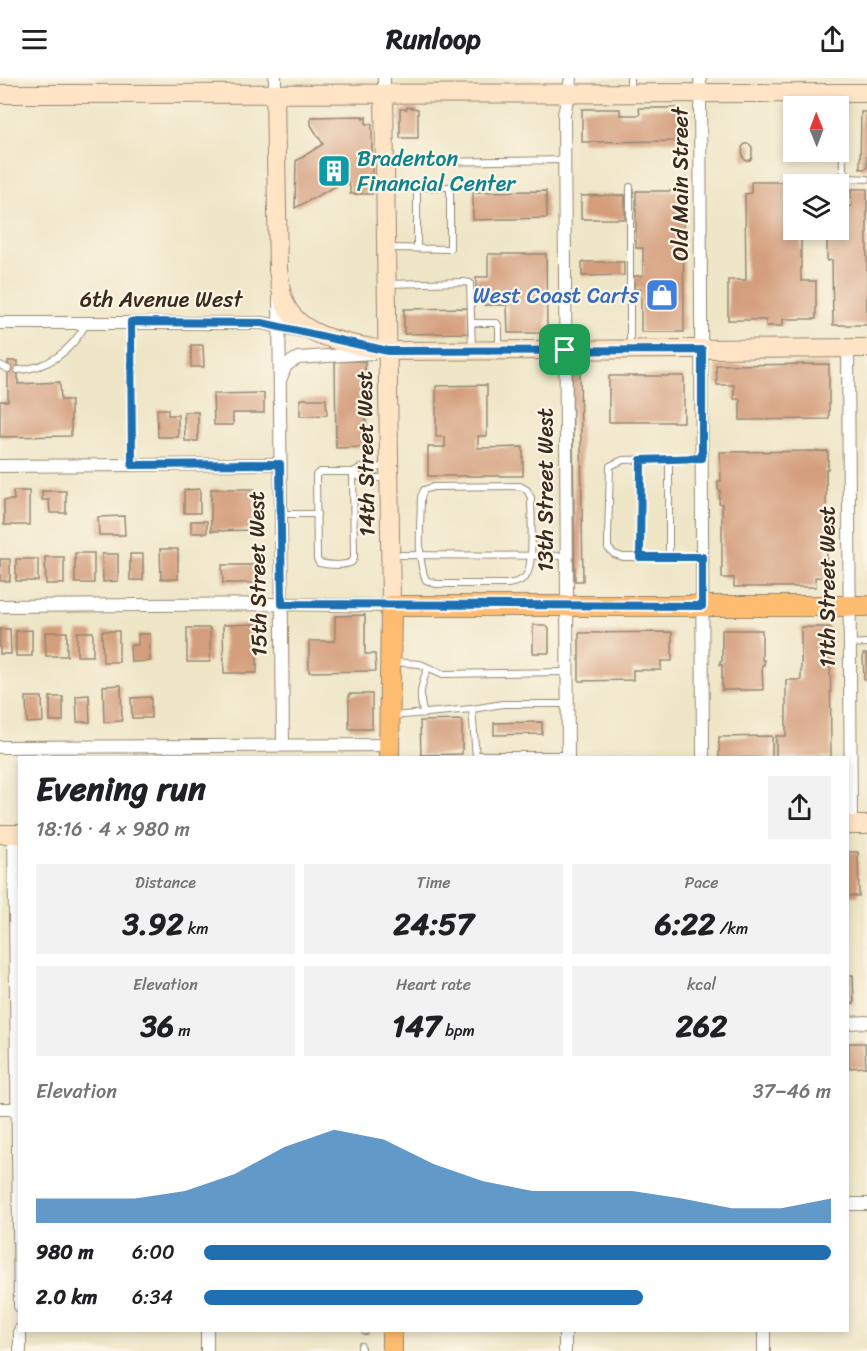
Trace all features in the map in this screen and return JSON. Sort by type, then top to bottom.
[{"type":"main road","points":[[0,94],[275,86],[570,85],[700,85],[867,93]]},
{"type":"main road","name":"15th Street West","points":[[275,86],[278,270]]},
{"type":"main road","name":"14th Street West","points":[[384,86],[390,472],[389,751]]},
{"type":"main road","name":"6th Avenue West","points":[[278,270],[282,297],[288,310],[301,324],[322,335],[388,351],[867,348]]},
{"type":"main road","points":[[391,606],[857,606]]},
{"type":"main road","points":[[392,1332],[392,1351]]},
{"type":"street","name":"13th Street West","points":[[568,756],[564,115],[570,85]]},
{"type":"street","name":"Old Main Street","points":[[700,85],[703,756]]},
{"type":"street","name":"15th Street West","points":[[278,270],[283,745]]},
{"type":"street","name":"6th Avenue West","points":[[1,325],[131,322],[262,323],[322,335]]},
{"type":"street","name":"11th Street West","points":[[848,348],[857,606],[848,644],[855,825]]},
{"type":"street","name":"6th Avenue West","points":[[279,387],[286,365],[298,357],[388,351]]},
{"type":"street","points":[[0,466],[280,464]]},
{"type":"street","points":[[0,606],[282,604],[391,606]]},
{"type":"street","points":[[0,747],[283,745],[389,751]]},
{"type":"street","points":[[11,834],[18,1075]]},
{"type":"street","points":[[849,1023],[867,1022]]},
{"type":"street","points":[[0,1109],[18,1109]]},
{"type":"street","points":[[849,1204],[867,1204]]},
{"type":"street","points":[[20,1332],[20,1351]]},
{"type":"street","points":[[207,1332],[207,1351]]},
{"type":"street","points":[[565,1332],[565,1351]]},
{"type":"street","points":[[764,1332],[764,1351]]},
{"type":"lane","points":[[841,93],[843,170],[855,179],[867,179]]},
{"type":"lane","points":[[427,162],[564,160]]},
{"type":"lane","points":[[387,248],[450,249],[450,187],[417,187],[417,248]]},
{"type":"lane","points":[[630,187],[630,350]]},
{"type":"lane","points":[[388,284],[468,282],[472,288],[472,350]]},
{"type":"lane","points":[[131,322],[132,465]]},
{"type":"lane","points":[[18,370],[41,366],[57,357],[72,345],[87,323]]},
{"type":"lane","points":[[472,323],[497,323],[499,351]]},
{"type":"lane","points":[[0,365],[8,369]]},
{"type":"lane","points":[[702,458],[623,460],[610,466],[608,537],[608,548],[614,554],[623,557],[702,557]]},
{"type":"lane","points":[[669,459],[669,557]]},
{"type":"lane","points":[[640,557],[641,460]]},
{"type":"lane","points":[[353,472],[354,558],[347,564],[319,563],[317,559],[316,475],[320,472],[353,472],[360,468],[390,472]]},
{"type":"lane","points":[[353,472],[361,478],[390,472]]},
{"type":"lane","points":[[520,486],[527,490],[531,498],[531,556],[528,574],[519,582],[436,584],[426,580],[421,555],[423,490],[433,487],[520,486]]},
{"type":"lane","points":[[280,514],[317,514]]},
{"type":"lane","points":[[390,555],[566,556]]},
{"type":"lane","points":[[848,644],[867,643]]},
{"type":"lane","points":[[390,662],[420,664],[442,674],[567,672]]},
{"type":"lane","points":[[424,714],[420,696],[421,685],[428,668]]},
{"type":"lane","points":[[390,716],[503,704],[568,704]]},
{"type":"lane","points":[[472,709],[476,756],[568,756]]},
{"type":"building","points":[[407,107],[418,109],[418,138],[400,138],[400,109],[407,109]]},
{"type":"building","points":[[639,108],[679,108],[680,141],[582,142],[582,109],[620,109],[620,115],[640,115]]},
{"type":"building","points":[[861,112],[867,112],[867,168],[864,169],[860,169]]},
{"type":"building","name":"Bradenton Financial Center","points":[[363,116],[363,119],[366,117],[366,124],[372,124],[372,194],[350,194],[347,180],[295,208],[296,161],[323,144],[311,125],[311,117]]},
{"type":"building","points":[[745,144],[752,147],[752,158],[746,161],[742,147]]},
{"type":"building","points":[[751,182],[783,182],[783,240],[801,240],[801,281],[816,281],[816,319],[783,319],[783,326],[766,326],[766,320],[728,320],[728,280],[746,280],[745,194],[751,193]]},
{"type":"building","points":[[851,189],[867,189],[867,325],[833,325],[832,260],[827,261],[827,240],[849,240],[849,206],[852,206]]},
{"type":"building","points":[[546,191],[547,218],[473,220],[473,192]]},
{"type":"building","points":[[636,191],[683,191],[684,332],[641,332],[641,289],[634,289],[634,276],[643,276],[643,248],[636,248]]},
{"type":"building","points":[[625,195],[625,219],[581,219],[581,196]]},
{"type":"building","points":[[488,254],[546,254],[547,333],[508,333],[507,305],[484,305],[484,291],[476,291],[476,277],[488,277]]},
{"type":"building","points":[[582,262],[624,262],[624,275],[582,276]]},
{"type":"building","points":[[468,308],[468,333],[404,334],[404,309]]},
{"type":"building","points":[[191,345],[203,345],[204,367],[191,367]]},
{"type":"building","points":[[8,361],[18,361],[18,384],[60,382],[61,400],[71,400],[71,436],[0,437],[0,401],[8,401]]},
{"type":"building","points":[[335,361],[365,361],[366,447],[336,448]]},
{"type":"building","points":[[829,364],[829,419],[740,420],[740,399],[734,399],[734,385],[717,385],[716,365]]},
{"type":"building","points":[[572,367],[580,367],[583,581],[575,581]]},
{"type":"building","points":[[609,376],[684,376],[684,422],[609,422]]},
{"type":"building","points":[[487,385],[487,436],[478,436],[478,448],[523,447],[523,476],[428,476],[428,447],[445,447],[445,437],[436,437],[436,386]]},
{"type":"building","points":[[264,393],[264,413],[233,413],[233,425],[214,425],[213,394]]},
{"type":"building","points":[[300,399],[326,399],[327,415],[300,416]]},
{"type":"building","points":[[157,409],[168,409],[168,415],[178,415],[178,437],[158,437]]},
{"type":"building","points":[[184,412],[198,412],[198,441],[185,441]]},
{"type":"building","points":[[828,451],[828,469],[826,469],[827,578],[815,577],[816,587],[734,587],[734,578],[722,578],[722,504],[719,503],[720,490],[718,490],[718,481],[721,481],[720,452]]},
{"type":"building","points":[[200,489],[200,513],[184,513],[184,490]]},
{"type":"building","points":[[211,489],[255,489],[255,530],[211,531]]},
{"type":"building","points":[[13,491],[29,491],[29,525],[4,525],[4,500],[14,500]]},
{"type":"building","points":[[42,491],[66,491],[66,513],[50,513],[49,500],[42,500]]},
{"type":"building","points":[[124,516],[125,535],[99,535],[98,517]]},
{"type":"building","points":[[191,521],[207,521],[207,533],[191,533]]},
{"type":"building","points":[[160,549],[178,549],[178,579],[161,579]]},
{"type":"building","points":[[75,553],[94,553],[94,583],[75,583]]},
{"type":"building","points":[[102,554],[118,554],[118,581],[103,582]]},
{"type":"building","points":[[130,554],[143,554],[143,580],[130,580]]},
{"type":"building","points":[[45,557],[64,557],[64,584],[46,584]]},
{"type":"building","points":[[0,559],[10,559],[10,581],[0,581]]},
{"type":"building","points":[[16,559],[38,559],[38,581],[16,581]]},
{"type":"building","points":[[222,565],[259,565],[259,583],[223,583]]},
{"type":"building","points":[[365,615],[365,654],[375,654],[376,671],[309,672],[309,641],[335,641],[335,616]]},
{"type":"building","points":[[257,624],[257,673],[224,673],[223,625]]},
{"type":"building","points":[[533,625],[545,625],[549,629],[549,653],[533,653]]},
{"type":"building","points":[[801,627],[830,627],[831,756],[776,756],[776,736],[786,736],[786,680],[801,680]]},
{"type":"building","points":[[187,628],[210,628],[210,662],[187,662]]},
{"type":"building","points":[[0,629],[10,629],[11,654],[0,654]]},
{"type":"building","points":[[32,630],[32,656],[16,656],[16,631]]},
{"type":"building","points":[[722,630],[762,630],[763,690],[722,690],[720,661],[722,661]]},
{"type":"building","points":[[102,631],[119,631],[119,662],[103,662]]},
{"type":"building","points":[[45,632],[67,632],[67,656],[46,656]]},
{"type":"building","points":[[77,632],[93,632],[93,656],[77,656]]},
{"type":"building","points":[[672,632],[672,661],[661,661],[661,670],[633,670],[633,680],[579,681],[579,633]]},
{"type":"building","points":[[138,634],[150,634],[150,661],[131,662],[130,645],[138,645]]},
{"type":"building","points":[[863,654],[867,654],[867,680],[864,680]]},
{"type":"building","points":[[121,685],[122,721],[104,722],[103,686]]},
{"type":"building","points":[[349,694],[372,694],[372,729],[349,729]]},
{"type":"building","points":[[89,695],[90,722],[77,722],[76,696]]},
{"type":"building","points":[[26,697],[42,697],[43,722],[27,723]]},
{"type":"building","points":[[50,697],[63,697],[63,721],[50,721]]},
{"type":"building","points":[[151,697],[151,718],[132,718],[131,698]]},
{"type":"building","points":[[462,720],[462,754],[421,755],[420,721]]},
{"type":"building","points":[[542,722],[542,734],[494,735],[494,723]]},
{"type":"building","points":[[772,736],[772,756],[719,756],[719,737]]},
{"type":"building","points":[[849,852],[858,852],[859,896],[849,896]]},
{"type":"building","points":[[849,975],[853,975],[854,1004],[849,1004]]},
{"type":"building","points":[[849,1043],[865,1043],[866,1067],[849,1068]]},
{"type":"place","name":"Bradenton Financial Center","points":[[334,171]]},
{"type":"place","name":"West Coast Carts","points":[[662,295]]},
{"type":"route","points":[[131,322],[262,323],[388,351],[565,350],[702,350],[702,458],[641,460],[640,557],[702,557],[702,606],[282,604],[280,464],[132,465],[131,322]]}]
